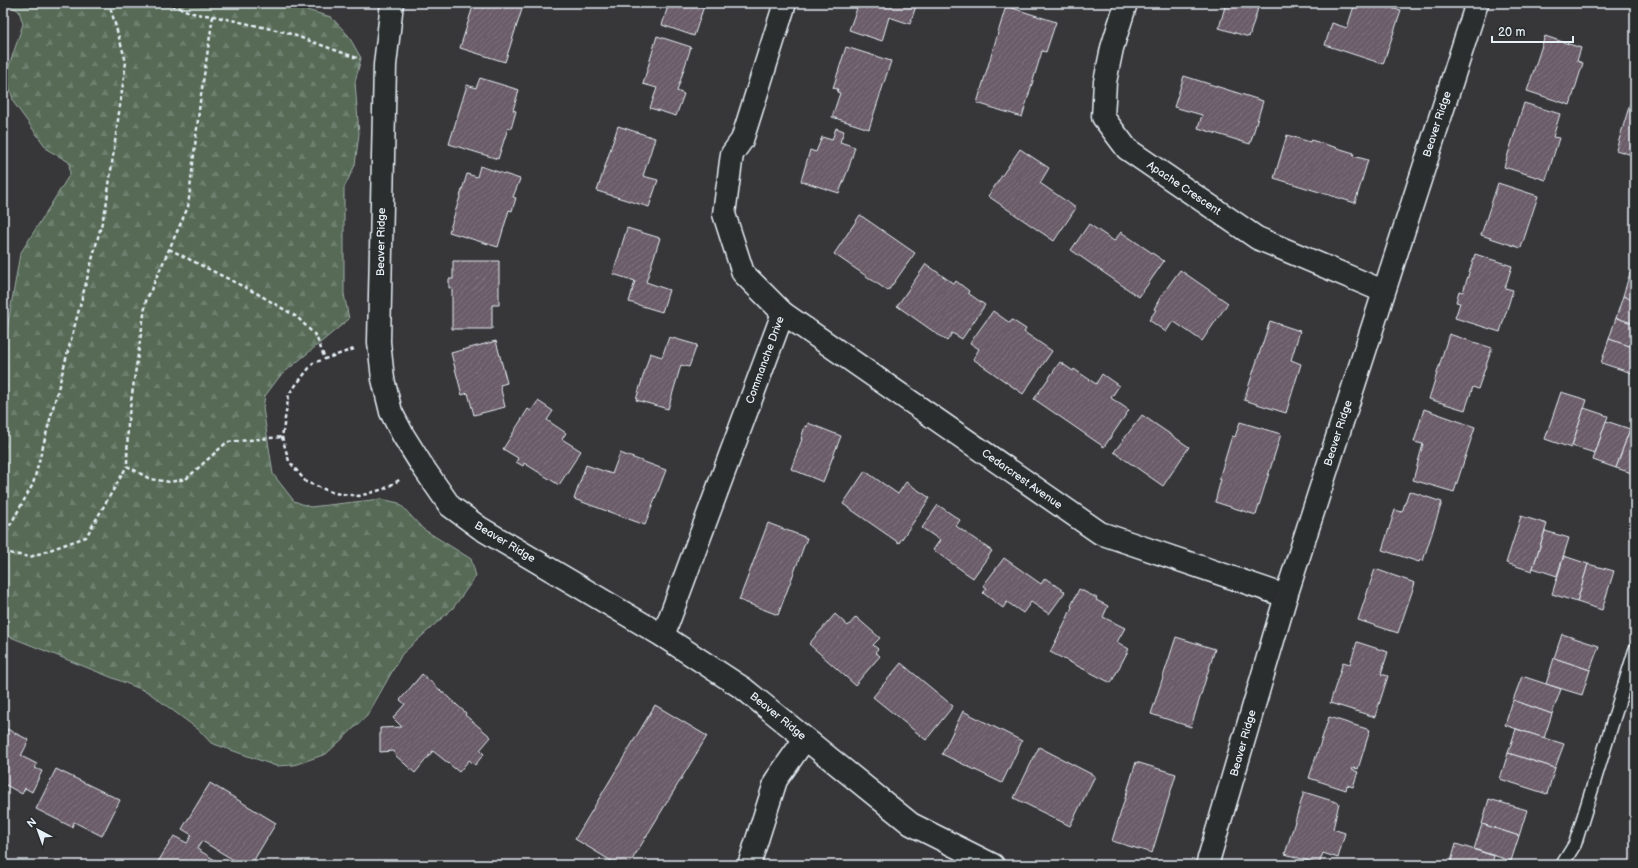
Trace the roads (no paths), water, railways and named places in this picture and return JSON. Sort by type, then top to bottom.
[{"type":"street","name":"Beaver Ridge","points":[[392,3],[385,65],[379,342],[383,379],[391,412],[403,435],[450,506],[480,528],[663,636],[744,689],[911,824],[993,865]]},
{"type":"street","name":"Commanche Drive","points":[[663,636],[783,313],[743,273],[724,214],[732,154],[742,140],[785,3]]},
{"type":"street","name":"Apache Crescent","points":[[1126,3],[1112,48],[1105,82],[1103,117],[1127,149],[1257,238],[1383,291]]},
{"type":"street","name":"Beaver Ridge","points":[[1207,865],[1286,596],[1477,3]]},
{"type":"street","name":"Cedarcrest Avenue","points":[[783,313],[1100,533],[1286,596]]},
{"type":"street","points":[[749,865],[776,780],[806,739]]},
{"type":"lane","points":[[1562,865],[1575,844],[1635,650]]}]
